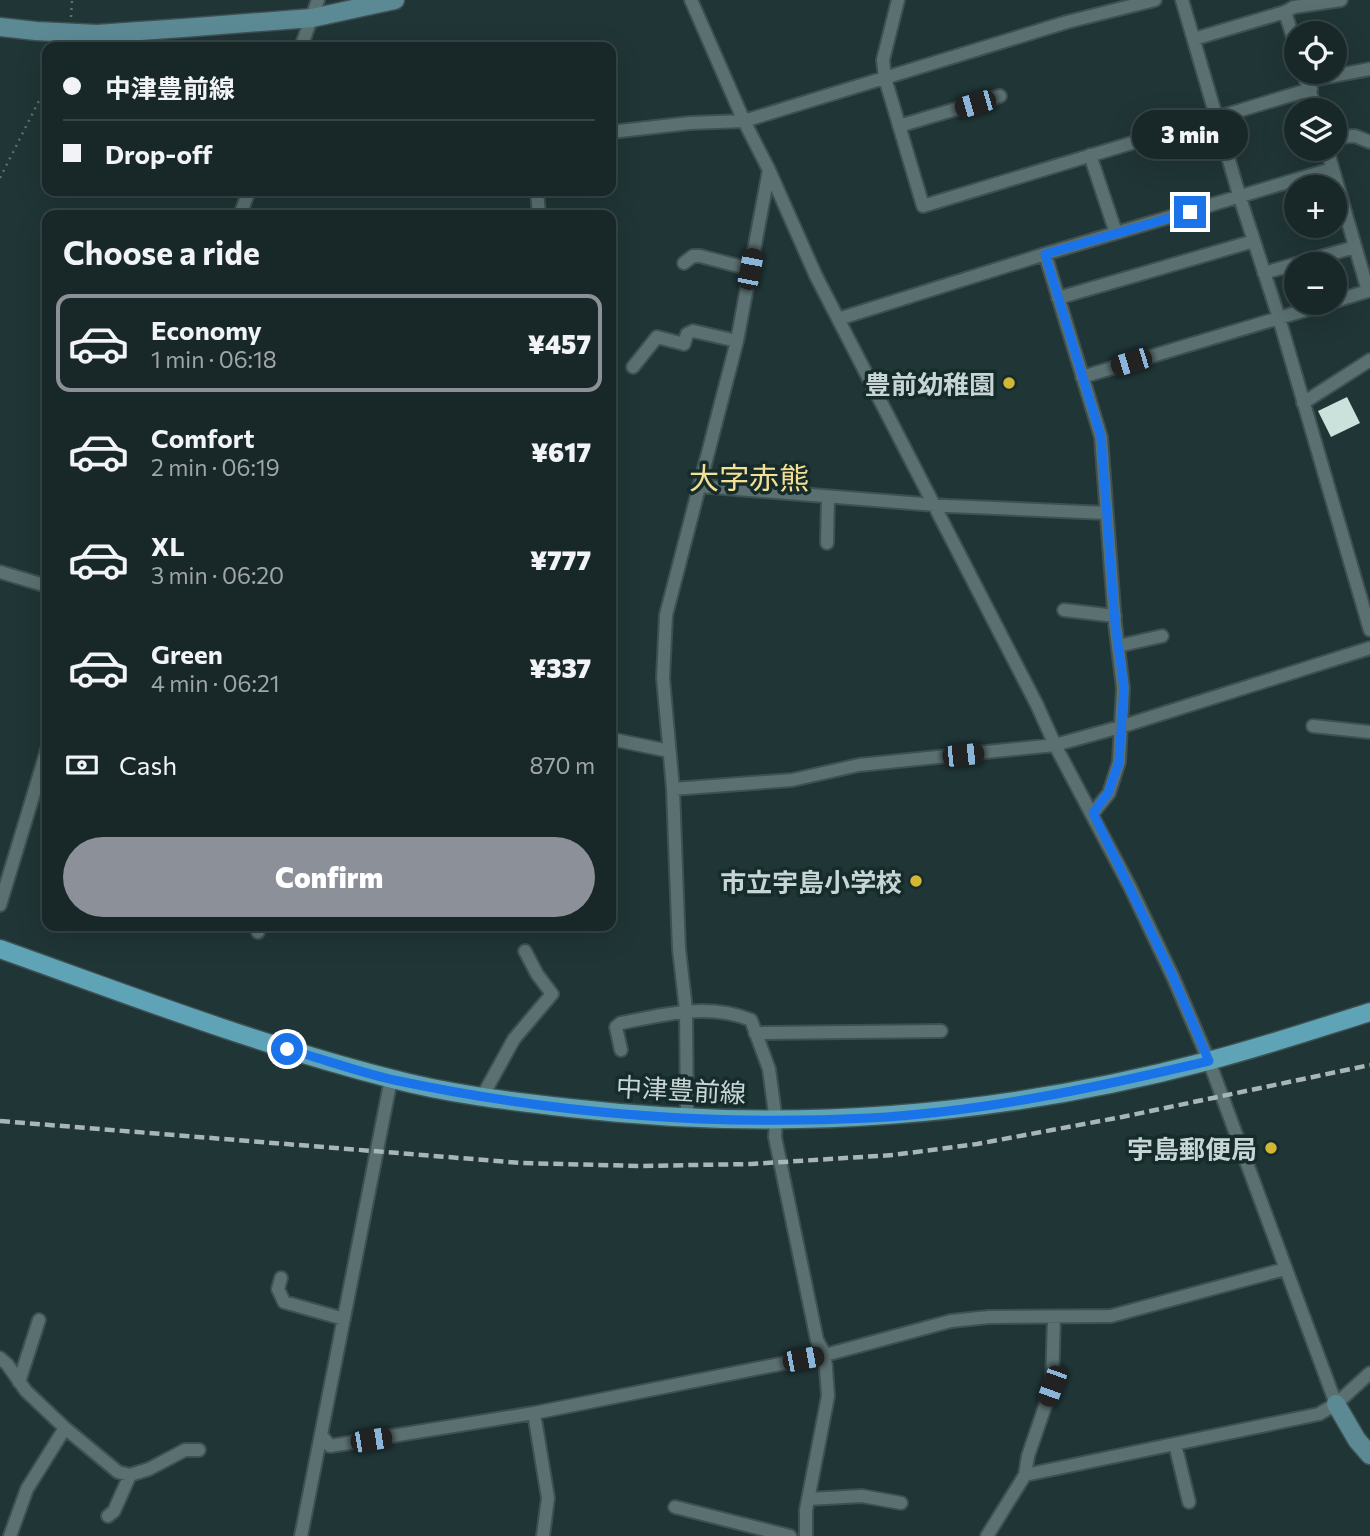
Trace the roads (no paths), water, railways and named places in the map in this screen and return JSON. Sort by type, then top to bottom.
[{"type":"main road","name":"中津豊前線","points":[[0,948],[236,1034],[391,1079],[482,1097],[598,1111],[687,1118],[776,1121],[871,1118],[947,1111],[1111,1084],[1209,1061],[1370,1012]]},
{"type":"street","points":[[303,42],[318,0]]},
{"type":"street","points":[[0,27],[97,34],[312,18],[395,0]]},
{"type":"street","points":[[691,0],[816,276],[1037,705],[1055,745],[1093,813],[1168,966],[1231,1117],[1336,1405],[1357,1440],[1370,1455]]},
{"type":"street","points":[[898,0],[883,60],[885,78],[923,206],[1216,117],[1299,84]]},
{"type":"street","points":[[616,131],[690,122],[744,121],[1067,22],[1155,0]]},
{"type":"street","points":[[1182,0],[1370,630]]},
{"type":"street","points":[[1194,39],[1294,7],[1341,0]]},
{"type":"street","points":[[1285,12],[1288,21]]},
{"type":"street","points":[[1347,73],[1370,69]]},
{"type":"street","points":[[899,126],[1000,96]]},
{"type":"street","points":[[1347,136],[1355,136],[1370,142]]},
{"type":"street","points":[[1090,155],[1116,233]]},
{"type":"street","points":[[1330,161],[1368,291],[1347,297]]},
{"type":"street","points":[[838,319],[1332,169]]},
{"type":"street","points":[[687,1118],[685,1010],[679,949],[673,789],[663,678],[666,615],[722,407],[769,170]]},
{"type":"street","points":[[1058,298],[1254,241]]},
{"type":"street","points":[[1264,273],[1355,247]]},
{"type":"street","points":[[1045,254],[1101,437],[1115,616],[1124,688],[1121,748],[1114,779],[1108,793],[1093,813]]},
{"type":"street","points":[[684,264],[692,256],[699,256],[750,269]]},
{"type":"street","points":[[1082,377],[1289,315]]},
{"type":"street","points":[[633,367],[657,337],[684,344],[687,334],[693,331],[737,341]]},
{"type":"street","points":[[1303,402],[1370,360]]},
{"type":"street","points":[[699,486],[932,504],[1106,513]]},
{"type":"street","points":[[827,542],[828,497]]},
{"type":"street","points":[[0,572],[42,585]]},
{"type":"street","points":[[1063,610],[1115,616]]},
{"type":"street","points":[[1118,646],[1162,636]]},
{"type":"street","points":[[673,789],[792,780],[859,765],[1055,745],[1370,648]]},
{"type":"street","points":[[1313,726],[1370,732]]},
{"type":"street","points":[[616,741],[669,751]]},
{"type":"street","points":[[0,905],[42,766]]},
{"type":"street","points":[[482,1097],[514,1039],[552,994],[525,951]]},
{"type":"street","points":[[621,1051],[617,1027],[621,1023],[685,1010],[733,1013],[751,1020],[769,1069],[776,1121],[775,1137],[798,1256],[817,1340],[825,1355],[828,1396],[808,1499],[806,1536]]},
{"type":"street","points":[[755,1033],[941,1031]]},
{"type":"street","points":[[301,1536],[391,1079]]},
{"type":"street","points":[[322,1436],[330,1446],[534,1413],[825,1355],[951,1321],[989,1317],[1111,1316],[1285,1269]]},
{"type":"street","points":[[281,1279],[278,1289],[284,1302],[344,1319]]},
{"type":"street","points":[[987,1536],[1025,1475],[1028,1456],[1052,1386],[1054,1317]]},
{"type":"street","points":[[19,1382],[39,1320]]},
{"type":"street","points":[[0,1358],[45,1411],[118,1472],[130,1475],[149,1469],[185,1450],[199,1450]]},
{"type":"street","points":[[1025,1475],[1319,1414],[1336,1405],[1370,1373]]},
{"type":"street","points":[[534,1413],[548,1498],[543,1536]]},
{"type":"street","points":[[10,1536],[26,1489],[65,1428]]},
{"type":"street","points":[[1175,1444],[1189,1502]]},
{"type":"street","points":[[108,1516],[114,1511],[130,1475]]},
{"type":"street","points":[[808,1499],[862,1496],[901,1503]]},
{"type":"street","points":[[676,1507],[790,1536]]},
{"type":"railway","points":[[0,1121],[522,1163],[638,1166],[751,1164],[893,1155],[977,1144],[1122,1117],[1370,1065]]},
{"type":"place","name":"豊前幼稚園","points":[[1009,383]]},
{"type":"place","name":"市立宇島小学校","points":[[916,881]]},
{"type":"place","name":"宇島郵便局","points":[[1271,1148]]},
{"type":"district","name":"大字赤熊","points":[[749,476]]}]
